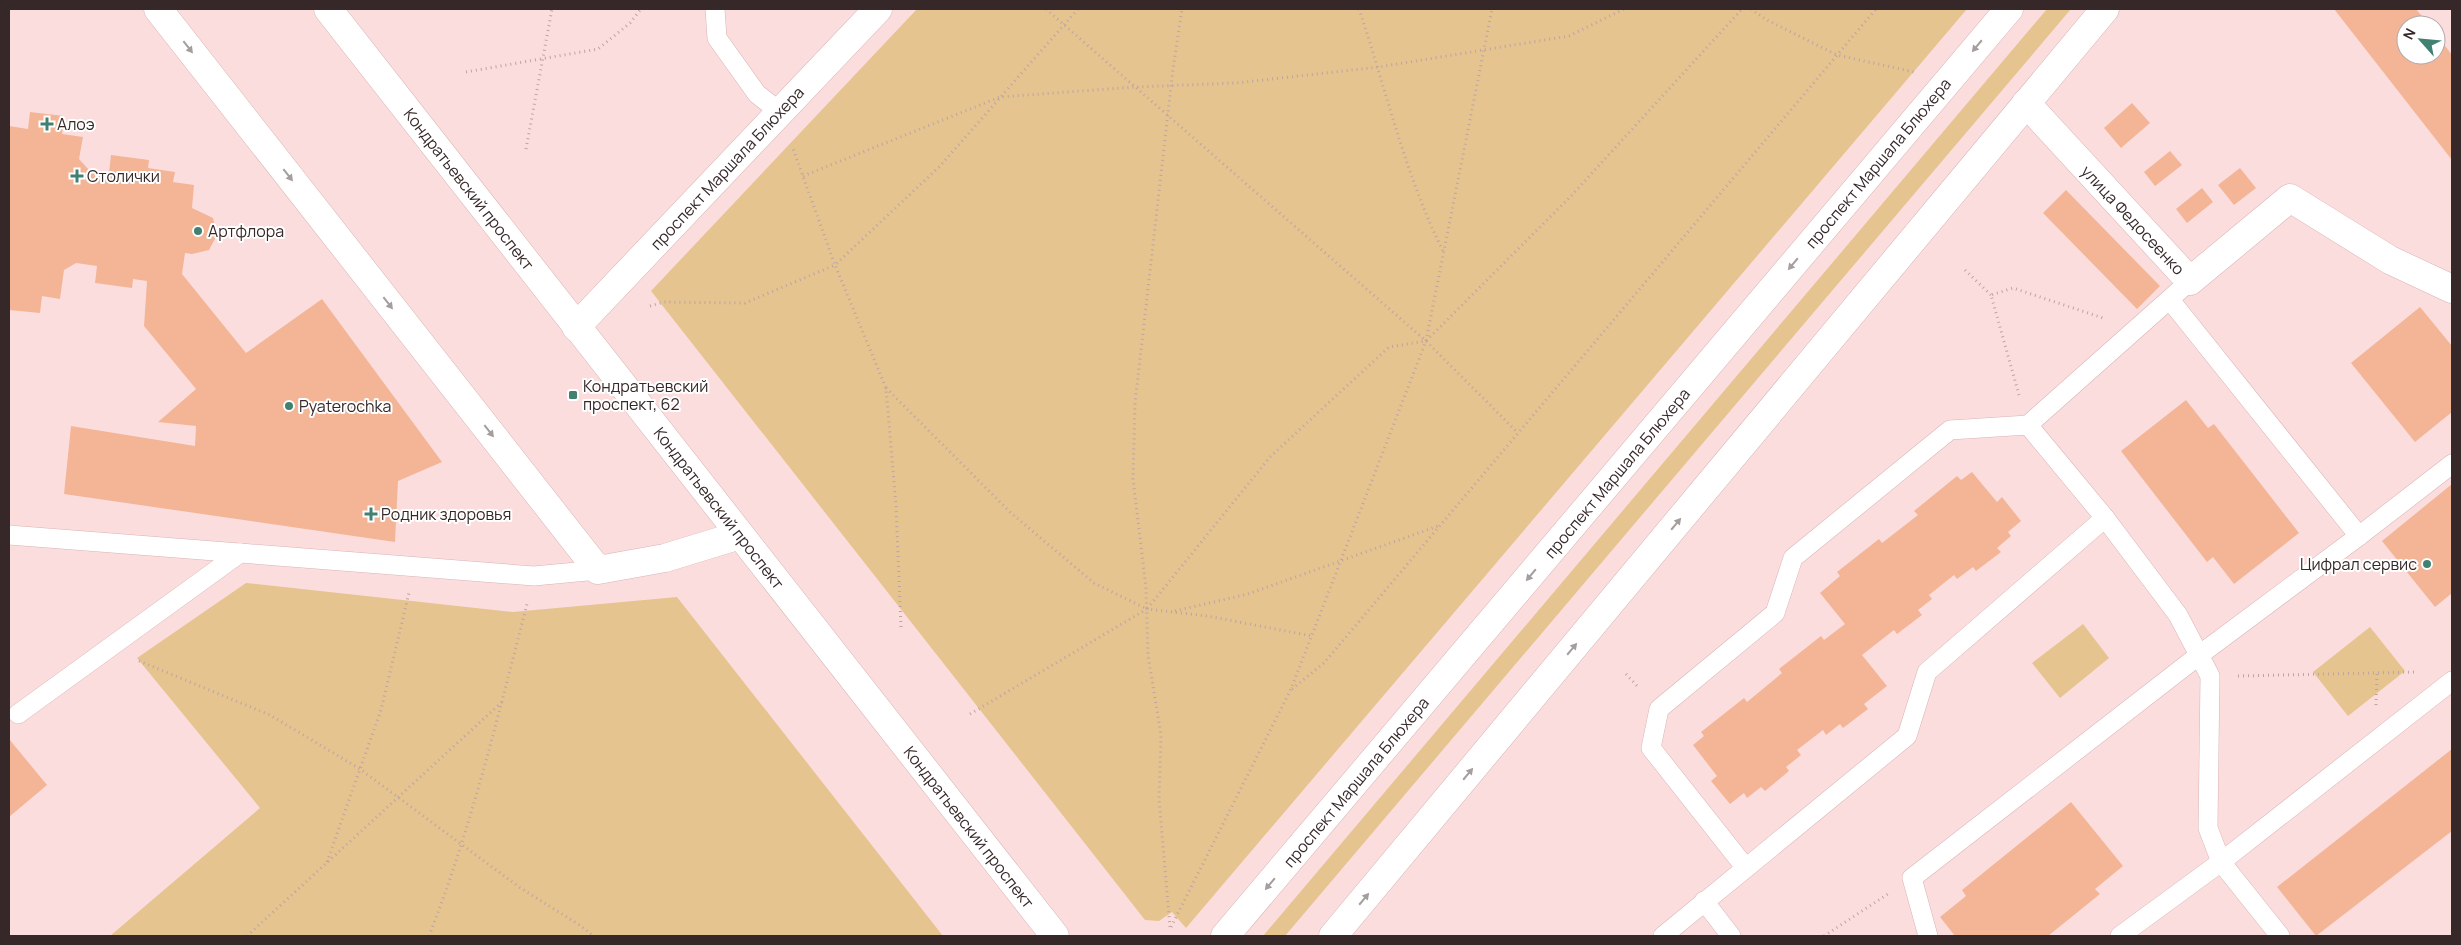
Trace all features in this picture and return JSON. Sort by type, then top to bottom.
[{"type":"street","points":[[158,9],[598,570],[665,558],[740,535]]},
{"type":"street","name":"Кондратьевский проспект","points":[[328,9],[1055,936]]},
{"type":"street","name":"проспект Маршала Блюхера","points":[[576,327],[878,9]]},
{"type":"street","name":"проспект Маршала Блюхера","points":[[1225,936],[2009,9]]},
{"type":"street","points":[[1333,936],[2105,9]]},
{"type":"street","name":"улица Федосеенко","points":[[2026,103],[2190,281],[2290,198],[2390,260],[2452,289]]},
{"type":"lane","points":[[715,9],[717,38],[758,94],[780,112]]},
{"type":"lane","points":[[1745,867],[1652,748],[1659,708],[1775,613],[1794,558],[1950,430],[2028,425],[2190,281]]},
{"type":"lane","points":[[2170,300],[2359,536]]},
{"type":"lane","points":[[2028,425],[2105,518],[2178,615],[2210,676],[2208,828],[2221,862],[2280,936]]},
{"type":"lane","points":[[1928,936],[1912,878],[2198,656],[2452,464]]},
{"type":"lane","points":[[1663,936],[1907,736],[1927,672],[2105,518]]},
{"type":"lane","points":[[9,535],[534,576],[598,570]]},
{"type":"lane","points":[[18,714],[240,553]]},
{"type":"lane","points":[[2120,936],[2221,862],[2452,681]]},
{"type":"lane","points":[[1704,901],[1731,936]]},
{"type":"path","points":[[526,149],[552,9]]},
{"type":"path","points":[[466,72],[598,49],[630,23],[641,9]]},
{"type":"path","points":[[1046,9],[1426,342],[1518,433]]},
{"type":"path","points":[[650,306],[664,302],[745,303],[835,265],[940,166],[1078,9]]},
{"type":"path","points":[[1182,9],[1171,85],[1135,404],[1134,479],[1146,609],[1148,656],[1161,735],[1159,799],[1170,927],[1291,690],[1426,342],[1492,9]]},
{"type":"path","points":[[1359,9],[1411,170],[1433,231],[1444,251]]},
{"type":"path","points":[[802,176],[1000,97],[1135,86],[1236,83],[1379,68],[1569,36],[1624,9]]},
{"type":"path","points":[[970,714],[1146,609],[1270,457],[1390,347],[1426,342],[1571,196],[1742,9]]},
{"type":"path","points":[[1751,9],[1765,19],[1837,55],[1949,79]]},
{"type":"path","points":[[1291,690],[1324,662],[1876,9]]},
{"type":"path","points":[[780,112],[835,265],[886,388],[896,506],[901,627]]},
{"type":"path","points":[[1965,270],[1991,295],[2028,425]]},
{"type":"path","points":[[1991,295],[2013,288],[2137,330]]},
{"type":"path","points":[[886,388],[1011,513],[1094,583],[1146,609],[1282,629],[1312,636]]},
{"type":"path","points":[[1172,612],[1248,594],[1440,526]]},
{"type":"path","points":[[327,863],[380,710],[415,567]]},
{"type":"path","points":[[429,936],[451,879],[461,845],[502,701],[534,576]]},
{"type":"path","points":[[108,649],[183,677],[270,715],[360,770],[519,887],[581,926],[593,936]]},
{"type":"path","points":[[2210,676],[2424,672]]},
{"type":"path","points":[[247,936],[502,701]]},
{"type":"path","points":[[1824,936],[1912,878]]},
{"type":"shaded area","points":[[917,9],[1967,9],[1186,928],[1172,912],[1159,921],[1145,920],[651,291]]},
{"type":"shaded area","points":[[2047,9],[2071,9],[1285,936],[1263,936]]},
{"type":"shaded area","points":[[246,583],[513,612],[677,597],[943,936],[110,936],[260,808],[137,658]]},
{"type":"shaded area","points":[[2083,624],[2109,658],[2060,698],[2032,663]]},
{"type":"shaded area","points":[[2370,627],[2405,671],[2348,716],[2313,672]]},
{"type":"building","points":[[2334,9],[2416,9],[2421,15],[2396,15],[2396,65],[2446,65],[2446,47],[2452,55],[2452,160]]},
{"type":"building","points":[[2132,103],[2150,123],[2121,148],[2104,128]]},
{"type":"building","name":"Pyaterochka","points":[[30,112],[64,116],[62,134],[83,137],[79,159],[89,170],[109,173],[111,155],[149,160],[148,168],[175,172],[173,182],[194,185],[192,208],[213,218],[217,235],[209,250],[192,254],[185,253],[182,274],[246,353],[322,299],[442,462],[398,481],[395,542],[64,494],[71,426],[195,446],[196,426],[158,422],[196,389],[144,326],[147,281],[133,279],[132,288],[95,283],[97,266],[76,263],[64,270],[60,299],[42,296],[40,313],[9,310],[9,126],[28,129]]},
{"type":"building","points":[[2170,151],[2182,165],[2155,186],[2144,172]]},
{"type":"building","points":[[2240,168],[2256,188],[2234,205],[2218,185]]},
{"type":"building","points":[[2202,188],[2213,202],[2187,223],[2176,209]]},
{"type":"building","points":[[2066,190],[2160,286],[2137,309],[2043,213]]},
{"type":"building","points":[[2420,307],[2452,346],[2452,412],[2415,442],[2351,363]]},
{"type":"building","points":[[2186,400],[2208,428],[2214,424],[2299,533],[2234,584],[2213,557],[2207,562],[2121,451]]},
{"type":"building","points":[[1972,472],[1997,502],[2002,497],[2021,521],[2008,532],[2011,536],[1997,548],[2001,552],[1976,571],[1973,567],[1957,579],[1954,575],[1929,595],[1932,599],[1918,610],[1922,615],[1897,634],[1894,630],[1862,655],[1887,686],[1864,704],[1868,709],[1843,728],[1840,724],[1826,735],[1823,730],[1797,750],[1801,755],[1786,767],[1789,771],[1765,791],[1761,787],[1747,798],[1744,793],[1730,804],[1711,781],[1717,776],[1693,745],[1704,736],[1701,732],[1744,698],[1747,702],[1782,673],[1779,669],[1821,636],[1824,640],[1845,624],[1820,593],[1840,576],[1837,572],[1879,539],[1882,543],[1918,515],[1914,511],[1957,476],[1961,480]]},
{"type":"building","name":"Цифрал сервис","points":[[2452,484],[2452,593],[2435,607],[2382,541]]},
{"type":"building","points":[[9,739],[47,785],[9,817]]},
{"type":"building","points":[[2452,749],[2452,831],[2316,936],[2277,887]]},
{"type":"building","points":[[2071,802],[2123,866],[2095,889],[2100,894],[2048,936],[1955,936],[1940,917],[1966,896],[1962,890]]},
{"type":"place","name":"Алоэ","points":[[47,124]]},
{"type":"place","name":"Столички","points":[[77,176]]},
{"type":"place","name":"Артфлора","points":[[198,231]]},
{"type":"place","name":"Кондратьевский проспект, 62","points":[[573,395]]},
{"type":"place","name":"Pyaterochka","points":[[289,406]]},
{"type":"place","name":"Родник здоровья","points":[[371,514]]},
{"type":"place","name":"Цифрал сервис","points":[[2427,564]]}]
